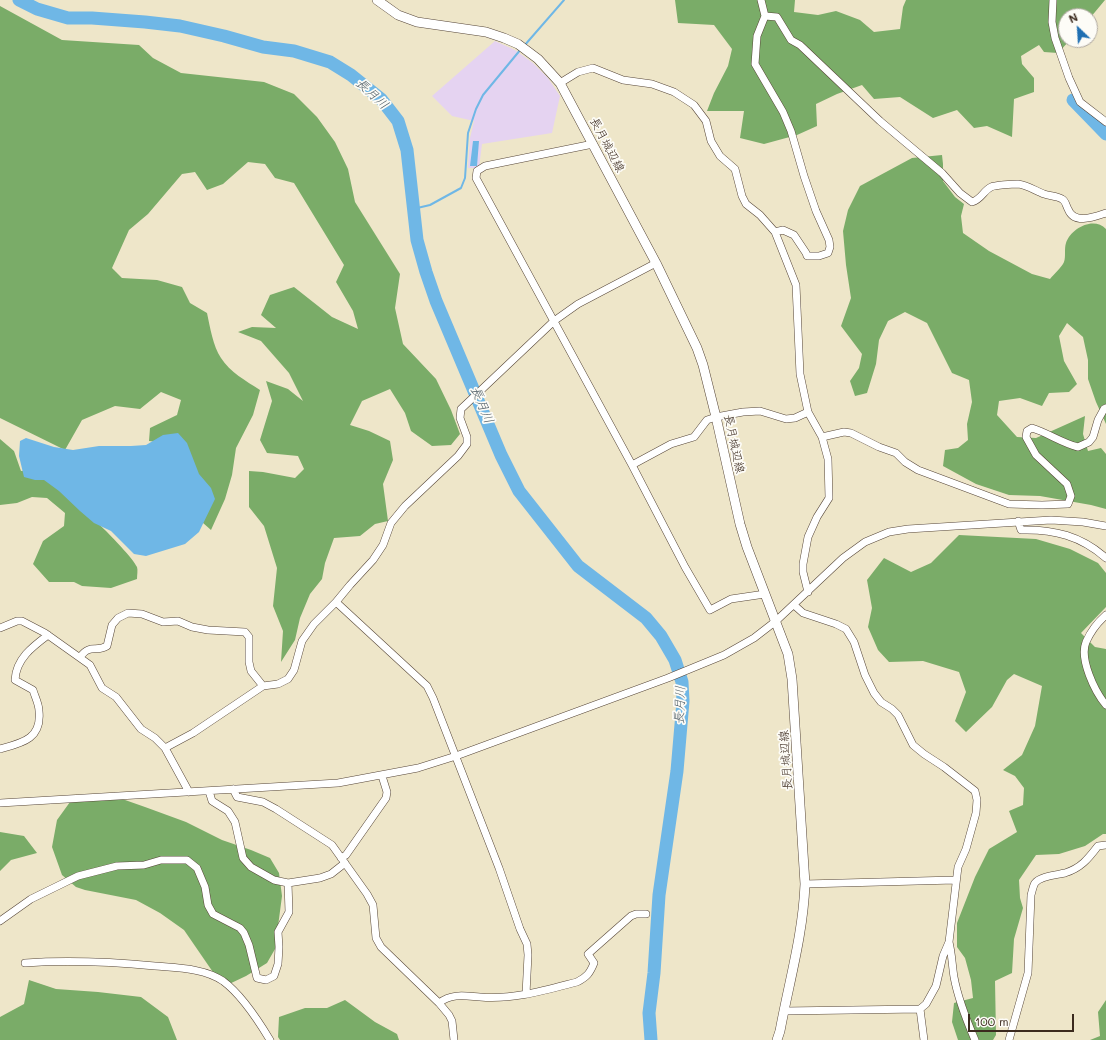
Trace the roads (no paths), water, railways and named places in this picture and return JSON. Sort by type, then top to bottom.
[{"type":"main road","name":"長月城辺線","points":[[377,0],[398,15],[417,22],[486,32],[504,38],[518,44],[538,59],[560,83],[656,263],[697,348],[703,365],[716,417],[740,524],[747,547],[788,654],[792,679],[805,884],[803,918],[780,1032],[777,1040]]},
{"type":"street","points":[[761,0],[765,16],[757,36],[755,64],[783,112],[791,131],[816,211],[829,240],[830,247],[828,254],[807,256],[794,236],[783,230],[775,232]]},
{"type":"street","points":[[1053,0],[1052,22],[1055,38],[1069,78],[1080,102],[1106,122]]},
{"type":"street","points":[[765,16],[776,17],[791,40],[800,44],[880,121],[942,173],[960,193],[972,202],[978,200],[991,187],[1022,185],[1042,194],[1063,200],[1066,203],[1068,211],[1072,216],[1078,219],[1091,218],[1106,213]]},
{"type":"street","points":[[560,83],[578,72],[593,68],[623,80],[652,84],[674,92],[689,102],[706,121],[711,141],[720,156],[735,169],[740,191],[746,204],[760,215],[775,232],[796,284],[800,374],[808,412],[822,437],[828,459],[829,498],[817,517],[808,537],[802,572],[808,592]]},
{"type":"street","points":[[593,144],[486,166],[477,171],[476,178],[632,465],[685,567],[710,610],[731,599],[765,594]]},
{"type":"street","points":[[165,748],[193,733],[263,686],[278,684],[288,679],[294,670],[302,641],[314,624],[336,602],[373,560],[383,545],[391,523],[405,506],[458,456],[467,444],[467,437],[460,418],[460,409],[554,321],[578,304],[656,263]]},
{"type":"street","points":[[822,437],[844,432],[851,433],[878,447],[896,453],[905,462],[918,470],[1009,504],[1068,504],[1071,496],[1067,484],[1036,455],[1026,437],[1028,431],[1032,428],[1042,431],[1066,444],[1078,447],[1089,442],[1093,437],[1098,420],[1106,408]]},
{"type":"street","points":[[632,465],[671,444],[694,437],[707,420],[716,417],[743,412],[760,412],[786,419],[795,418],[808,412]]},
{"type":"street","points":[[0,803],[338,783],[382,776],[418,768],[456,756],[724,656],[754,638],[776,621],[843,558],[865,542],[889,532],[908,529],[1050,520],[1083,522],[1106,526]]},
{"type":"street","points":[[1018,522],[1022,530],[1060,532],[1085,542],[1106,558]]},
{"type":"street","points":[[336,602],[427,686],[434,698],[520,929],[527,944],[528,955],[526,994]]},
{"type":"street","points":[[784,1011],[920,1009],[926,1004],[936,986],[943,956],[949,942],[958,867],[966,849],[976,813],[977,800],[975,791],[913,745],[898,716],[892,709],[881,702],[874,693],[865,675],[854,642],[846,629],[804,613],[794,605]]},
{"type":"street","points":[[80,657],[85,650],[92,648],[102,649],[107,646],[112,625],[118,618],[128,613],[142,614],[163,622],[178,621],[192,627],[208,630],[245,632],[249,637],[249,662],[252,671],[263,686]]},
{"type":"street","points":[[1106,615],[1100,620],[1086,642],[1084,654],[1092,684],[1099,697],[1106,705]]},
{"type":"street","points":[[0,628],[17,621],[22,621],[48,635],[80,657],[90,666],[102,688],[116,697],[141,729],[155,738],[165,748],[189,792]]},
{"type":"street","points":[[0,749],[22,743],[34,735],[39,724],[39,710],[33,690],[15,680],[23,656],[48,635]]},
{"type":"street","points":[[209,791],[212,801],[228,811],[235,822],[243,858],[251,867],[274,880],[288,883],[320,878],[331,874],[343,860],[386,798],[387,792],[382,776]]},
{"type":"street","points":[[233,789],[237,797],[263,802],[303,825],[332,845],[367,894],[372,905],[376,938],[381,947],[439,1003],[449,1015],[452,1021],[454,1040]]},
{"type":"street","points":[[1009,1040],[1028,972],[1031,895],[1035,883],[1040,880],[1065,873],[1080,866],[1087,861],[1098,846],[1106,845]]},
{"type":"street","points":[[0,921],[31,898],[78,876],[117,866],[144,865],[161,860],[187,860],[197,868],[205,887],[208,905],[213,914],[240,928],[249,945],[257,978],[266,980],[274,976],[278,964],[280,947],[278,932],[289,912],[288,883]]},
{"type":"street","points":[[805,884],[956,880]]},
{"type":"street","points":[[439,1003],[446,998],[454,996],[493,998],[526,994],[577,982],[589,974],[594,963],[588,954],[631,916],[636,914],[646,914]]},
{"type":"street","points":[[949,942],[954,977],[959,998],[975,1040]]},
{"type":"street","points":[[25,963],[102,962],[189,969],[212,975],[224,982],[243,1001],[270,1040]]},
{"type":"street","points":[[920,1009],[924,1040]]},
{"type":"water","points":[[473,141],[479,141],[477,166],[470,166]]},
{"type":"water","points":[[178,433],[187,443],[199,474],[211,488],[215,499],[199,532],[185,544],[146,556],[134,554],[111,531],[94,523],[59,491],[44,480],[35,480],[24,477],[19,456],[20,441],[26,438],[54,447],[73,450],[99,446],[146,445],[163,435]]},
{"type":"waterway","name":"長月川","points":[[19,0],[37,9],[68,18],[92,18],[180,26],[263,47],[294,51],[330,62],[351,75],[381,99],[398,121],[407,150],[417,240],[426,272],[436,301],[501,455],[519,491],[578,566],[646,618],[661,636],[675,660],[682,682],[683,701],[677,771],[659,895],[654,973],[649,1013],[651,1040]]},
{"type":"waterway","points":[[524,46],[564,0]]},
{"type":"waterway","points":[[413,209],[430,205],[461,188],[465,178],[468,133],[476,109],[483,95],[521,49]]},
{"type":"waterway","points":[[1073,100],[1106,134]]}]
